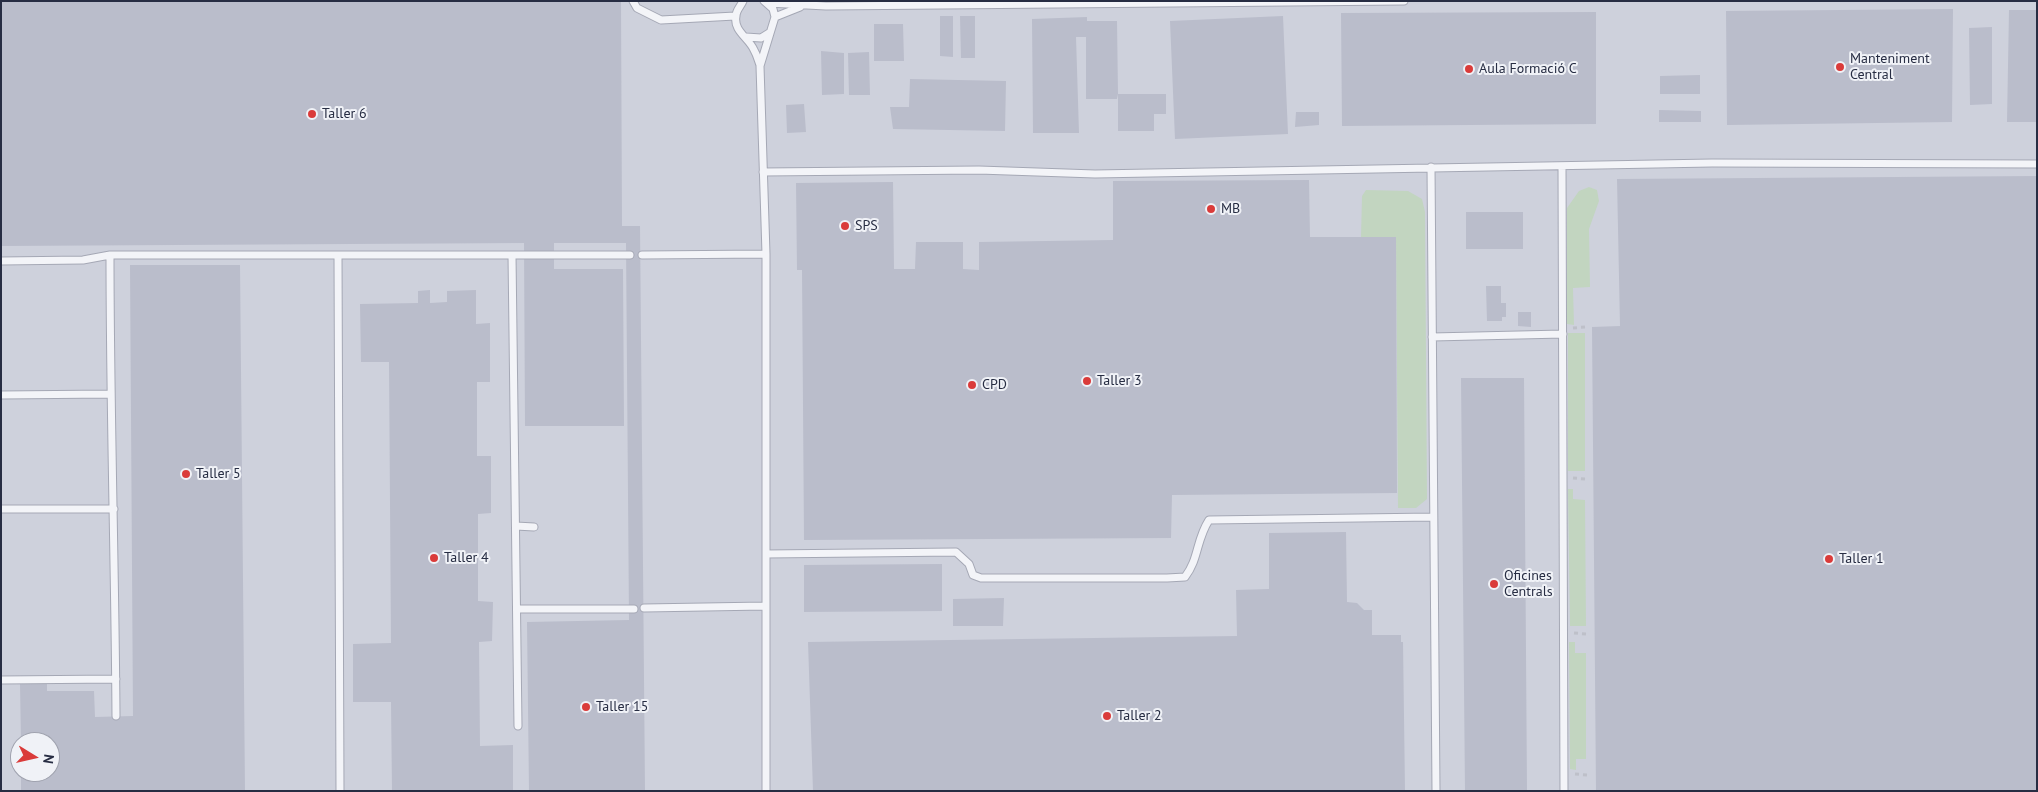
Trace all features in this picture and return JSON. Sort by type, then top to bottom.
[{"type":"lane","points":[[633,1],[637,8],[661,20],[735,16]]},
{"type":"lane","points":[[766,2],[803,6],[1404,1]]},
{"type":"lane","points":[[744,2],[735,16],[736,23],[740,32],[754,49],[760,66]]},
{"type":"lane","points":[[766,2],[773,9],[775,17],[760,66],[766,254],[766,791]]},
{"type":"lane","points":[[775,17],[803,6]]},
{"type":"lane","points":[[746,37],[761,38],[769,33]]},
{"type":"lane","points":[[762,172],[979,170],[1096,174],[1712,163],[2037,164]]},
{"type":"lane","points":[[1562,166],[1565,331],[1564,791]]},
{"type":"lane","points":[[1431,167],[1436,791]]},
{"type":"lane","points":[[642,255],[766,254]]},
{"type":"lane","points":[[110,255],[110,394],[114,509],[116,716]]},
{"type":"lane","points":[[1,261],[83,260],[110,255],[630,255]]},
{"type":"lane","points":[[338,255],[340,791]]},
{"type":"lane","points":[[512,255],[518,726]]},
{"type":"lane","points":[[1432,337],[1565,331]]},
{"type":"lane","points":[[1,395],[110,394]]},
{"type":"lane","points":[[1,509],[114,509]]},
{"type":"lane","points":[[766,554],[956,552],[969,564],[973,575],[981,578],[1185,576],[1193,566],[1202,531],[1209,520],[1434,517]]},
{"type":"lane","points":[[516,526],[534,526]]},
{"type":"lane","points":[[644,608],[765,606]]},
{"type":"lane","points":[[517,610],[634,608]]},
{"type":"lane","points":[[1,680],[116,679]]},
{"type":"path","points":[[1565,331],[1585,327]]},
{"type":"path","points":[[1568,478],[1585,479]]},
{"type":"path","points":[[1569,633],[1586,634]]},
{"type":"path","points":[[1569,774],[1587,775]]},
{"type":"shaded area","points":[[1,1],[2037,1],[2037,791],[1,791]]},
{"type":"green space","points":[[1589,187],[1597,190],[1599,201],[1589,229],[1590,287],[1573,288],[1574,325],[1567,324],[1567,208],[1579,191]]},
{"type":"green space","points":[[1366,190],[1408,191],[1422,199],[1425,212],[1427,499],[1416,508],[1398,508],[1396,237],[1361,237],[1362,196]]},
{"type":"green space","points":[[1568,333],[1585,333],[1585,471],[1568,471]]},
{"type":"green space","points":[[1568,489],[1573,489],[1573,499],[1585,500],[1586,626],[1570,626]]},
{"type":"green space","points":[[1569,642],[1575,642],[1575,653],[1586,653],[1586,759],[1576,759],[1576,770],[1570,769]]},
{"type":"building","name":"Taller 6","points":[[1,1],[621,1],[622,226],[640,226],[645,791],[529,791],[527,622],[629,620],[626,243],[554,243],[554,269],[623,269],[624,426],[525,426],[524,243],[1,246]]},
{"type":"building","name":"Manteniment Central","points":[[1953,9],[1952,122],[1727,125],[1726,11]]},
{"type":"building","points":[[2009,10],[2037,10],[2037,122],[2007,122]]},
{"type":"building","name":"Aula Formació C","points":[[1596,12],[1596,124],[1342,126],[1341,13]]},
{"type":"building","points":[[940,16],[953,16],[953,57],[940,56]]},
{"type":"building","points":[[960,16],[975,16],[975,58],[961,58]]},
{"type":"building","points":[[1283,16],[1288,134],[1175,139],[1170,21]]},
{"type":"building","points":[[1087,17],[1087,21],[1117,21],[1117,99],[1086,99],[1086,37],[1076,37],[1079,133],[1033,133],[1032,19]]},
{"type":"building","points":[[874,24],[903,24],[904,61],[874,61]]},
{"type":"building","points":[[1992,27],[1992,104],[1970,105],[1969,28]]},
{"type":"building","points":[[821,51],[844,53],[844,94],[822,95]]},
{"type":"building","points":[[869,52],[870,95],[849,95],[848,53]]},
{"type":"building","points":[[1700,75],[1700,94],[1660,94],[1660,76]]},
{"type":"building","points":[[910,79],[1006,81],[1005,131],[893,129],[890,107],[909,107]]},
{"type":"building","points":[[1118,94],[1166,94],[1166,114],[1154,114],[1154,131],[1118,131]]},
{"type":"building","points":[[804,104],[806,132],[787,133],[786,105]]},
{"type":"building","points":[[1659,110],[1701,111],[1701,122],[1659,122]]},
{"type":"building","points":[[1296,112],[1319,112],[1319,125],[1295,127]]},
{"type":"building","name":"Taller 1","points":[[2037,176],[2037,791],[1596,791],[1592,327],[1620,326],[1617,179]]},
{"type":"building","name":"Taller 3","points":[[1309,180],[1310,237],[1396,237],[1397,493],[1172,495],[1171,538],[804,540],[802,270],[797,270],[796,183],[893,182],[894,269],[915,269],[916,242],[963,242],[963,269],[979,270],[979,242],[1113,240],[1113,181]]},
{"type":"building","points":[[1466,212],[1523,212],[1523,249],[1466,249]]},
{"type":"building","name":"Taller 5","points":[[130,265],[240,265],[245,791],[21,791],[21,782],[60,782],[60,732],[21,732],[20,684],[47,683],[47,691],[94,691],[95,717],[133,716]]},
{"type":"building","points":[[1486,286],[1501,286],[1501,303],[1506,303],[1506,317],[1502,317],[1502,321],[1487,321]]},
{"type":"building","name":"Taller 4","points":[[430,290],[430,303],[447,302],[447,291],[476,290],[476,324],[490,323],[490,382],[477,382],[477,456],[491,456],[491,513],[478,514],[478,601],[493,602],[492,641],[479,642],[480,746],[513,745],[513,791],[392,791],[391,702],[353,702],[353,644],[391,643],[389,362],[361,362],[360,304],[418,303],[418,291]]},
{"type":"building","points":[[1518,312],[1531,312],[1531,327],[1518,326]]},
{"type":"building","name":"Oficines Centrals","points":[[1461,378],[1524,378],[1527,791],[1465,791]]},
{"type":"building","name":"Taller 2","points":[[1346,532],[1347,602],[1357,603],[1364,610],[1372,610],[1372,635],[1401,635],[1401,642],[1403,642],[1405,791],[813,791],[808,642],[1237,636],[1236,590],[1269,589],[1269,533]]},
{"type":"building","points":[[942,564],[942,611],[804,612],[804,565]]},
{"type":"building","points":[[1004,598],[1003,626],[953,626],[953,599]]},
{"type":"place","name":"Manteniment Central","points":[[1840,67]]},
{"type":"place","name":"Aula Formació C","points":[[1469,69]]},
{"type":"place","name":"Taller 6","points":[[312,114]]},
{"type":"place","name":"MB","points":[[1211,209]]},
{"type":"place","name":"SPS","points":[[845,226]]},
{"type":"place","name":"Taller 3","points":[[1087,381]]},
{"type":"place","name":"CPD","points":[[972,385]]},
{"type":"place","name":"Taller 5","points":[[186,474]]},
{"type":"place","name":"Taller 4","points":[[434,558]]},
{"type":"place","name":"Taller 1","points":[[1829,559]]},
{"type":"place","name":"Oficines Centrals","points":[[1494,584]]},
{"type":"place","name":"Taller 15","points":[[586,707]]},
{"type":"place","name":"Taller 2","points":[[1107,716]]}]
